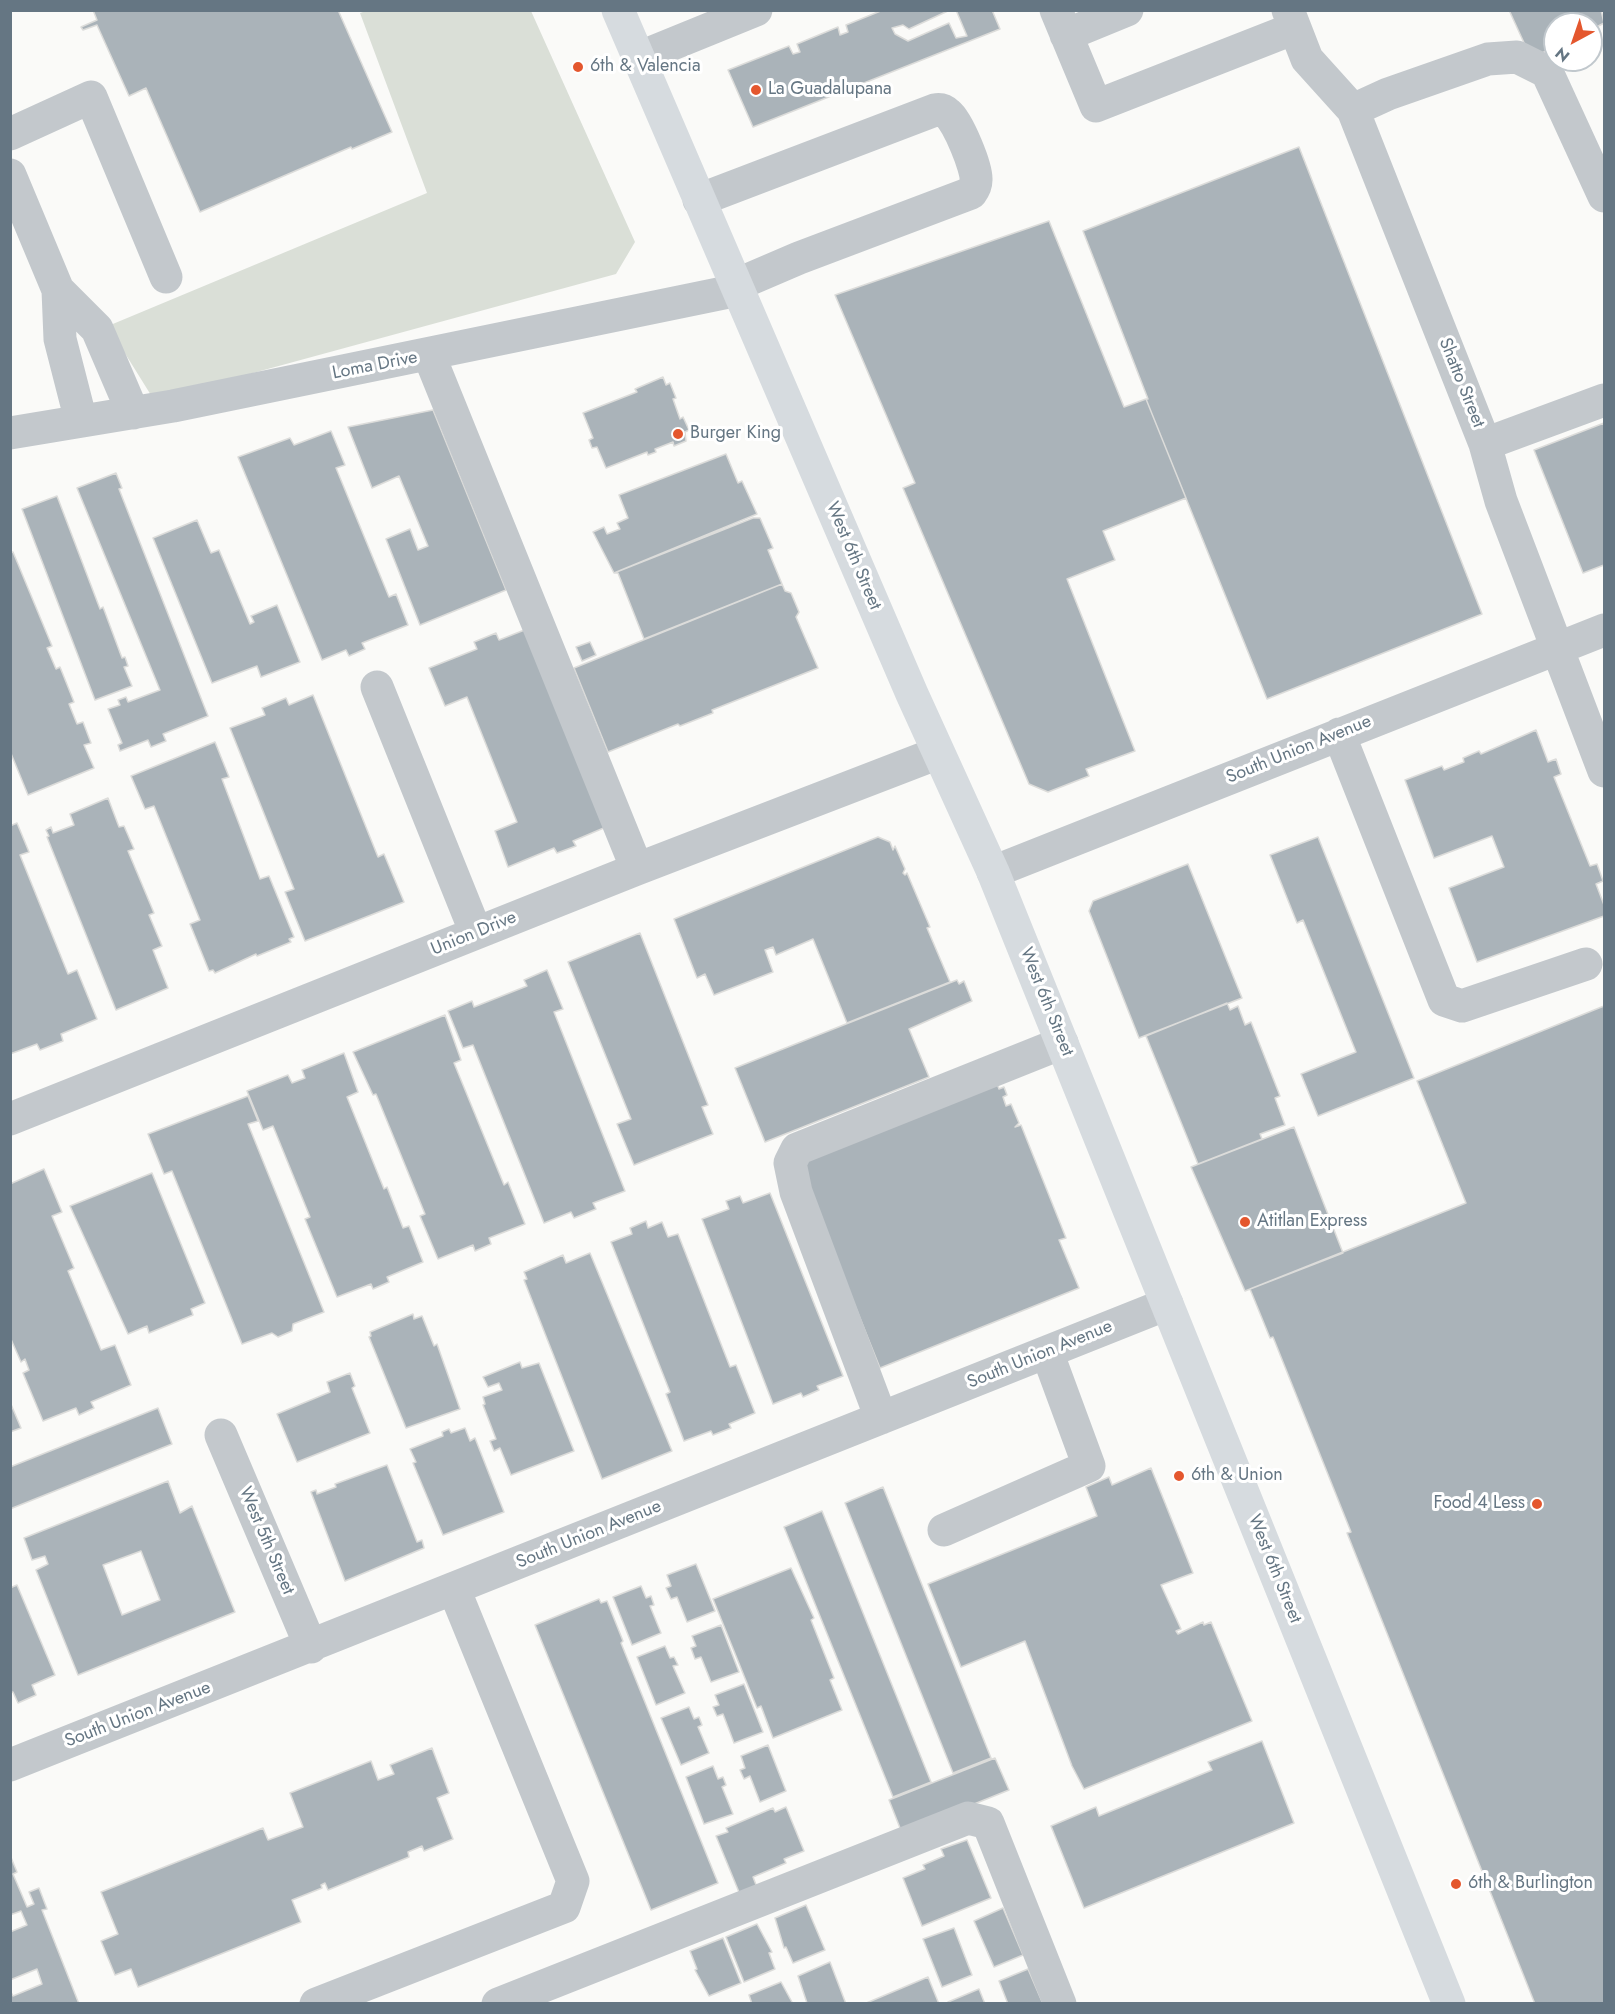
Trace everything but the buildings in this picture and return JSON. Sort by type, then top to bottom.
[{"type":"main road","name":"West 6th Street","points":[[618,10],[938,753],[993,872],[1449,2004]]},
{"type":"street","points":[[638,58],[756,10]]},
{"type":"street","points":[[1127,10],[1061,23],[1096,106],[1292,19]]},
{"type":"street","name":"Shatto Street","points":[[1292,19],[1307,59],[1353,110],[1485,444],[1501,501],[1605,771]]},
{"type":"street","points":[[1353,110],[1388,94],[1488,59],[1517,57],[1548,72],[1605,195]]},
{"type":"street","points":[[10,134],[91,97],[166,277]]},
{"type":"street","name":"Loma Drive","points":[[10,432],[133,413],[429,355],[737,288],[799,258],[971,193],[976,181],[975,171],[955,123],[949,114],[941,109],[699,200]]},
{"type":"street","points":[[10,175],[58,290],[60,339],[81,421]]},
{"type":"street","points":[[58,290],[97,329],[133,413]]},
{"type":"street","points":[[429,355],[637,869]]},
{"type":"street","points":[[1485,444],[1605,400]]},
{"type":"street","name":"South Union Avenue","points":[[993,872],[1605,630]]},
{"type":"street","points":[[377,687],[476,933]]},
{"type":"street","points":[[1339,734],[1444,1000],[1462,1006],[1586,964]]},
{"type":"street","name":"Union Drive","points":[[10,1119],[637,869],[938,753]]},
{"type":"street","points":[[881,1419],[796,1192],[790,1163],[793,1156],[797,1149],[812,1140],[1062,1043]]},
{"type":"street","name":"South Union Avenue","points":[[10,1765],[1167,1304]]},
{"type":"street","points":[[944,1530],[1089,1466],[1047,1352]]},
{"type":"street","name":"West 5th Street","points":[[221,1435],[311,1647]]},
{"type":"street","points":[[316,2004],[564,1908],[573,1881],[454,1589]]},
{"type":"street","points":[[498,2004],[968,1818],[988,1823],[1060,2004]]},
{"type":"shaded area","points":[[366,11],[531,11],[635,242],[616,274],[154,400],[108,326],[427,193],[360,13]]},
{"type":"place","name":"6th & Valencia","points":[[578,67]]},
{"type":"place","name":"La Guadalupana","points":[[756,90]]},
{"type":"place","name":"Burger King","points":[[678,434]]},
{"type":"place","name":"Atitlan Express","points":[[1245,1222]]},
{"type":"place","name":"6th & Union","points":[[1179,1476]]},
{"type":"place","name":"Food 4 Less","points":[[1537,1504]]},
{"type":"place","name":"6th & Burlington","points":[[1456,1884]]}]
